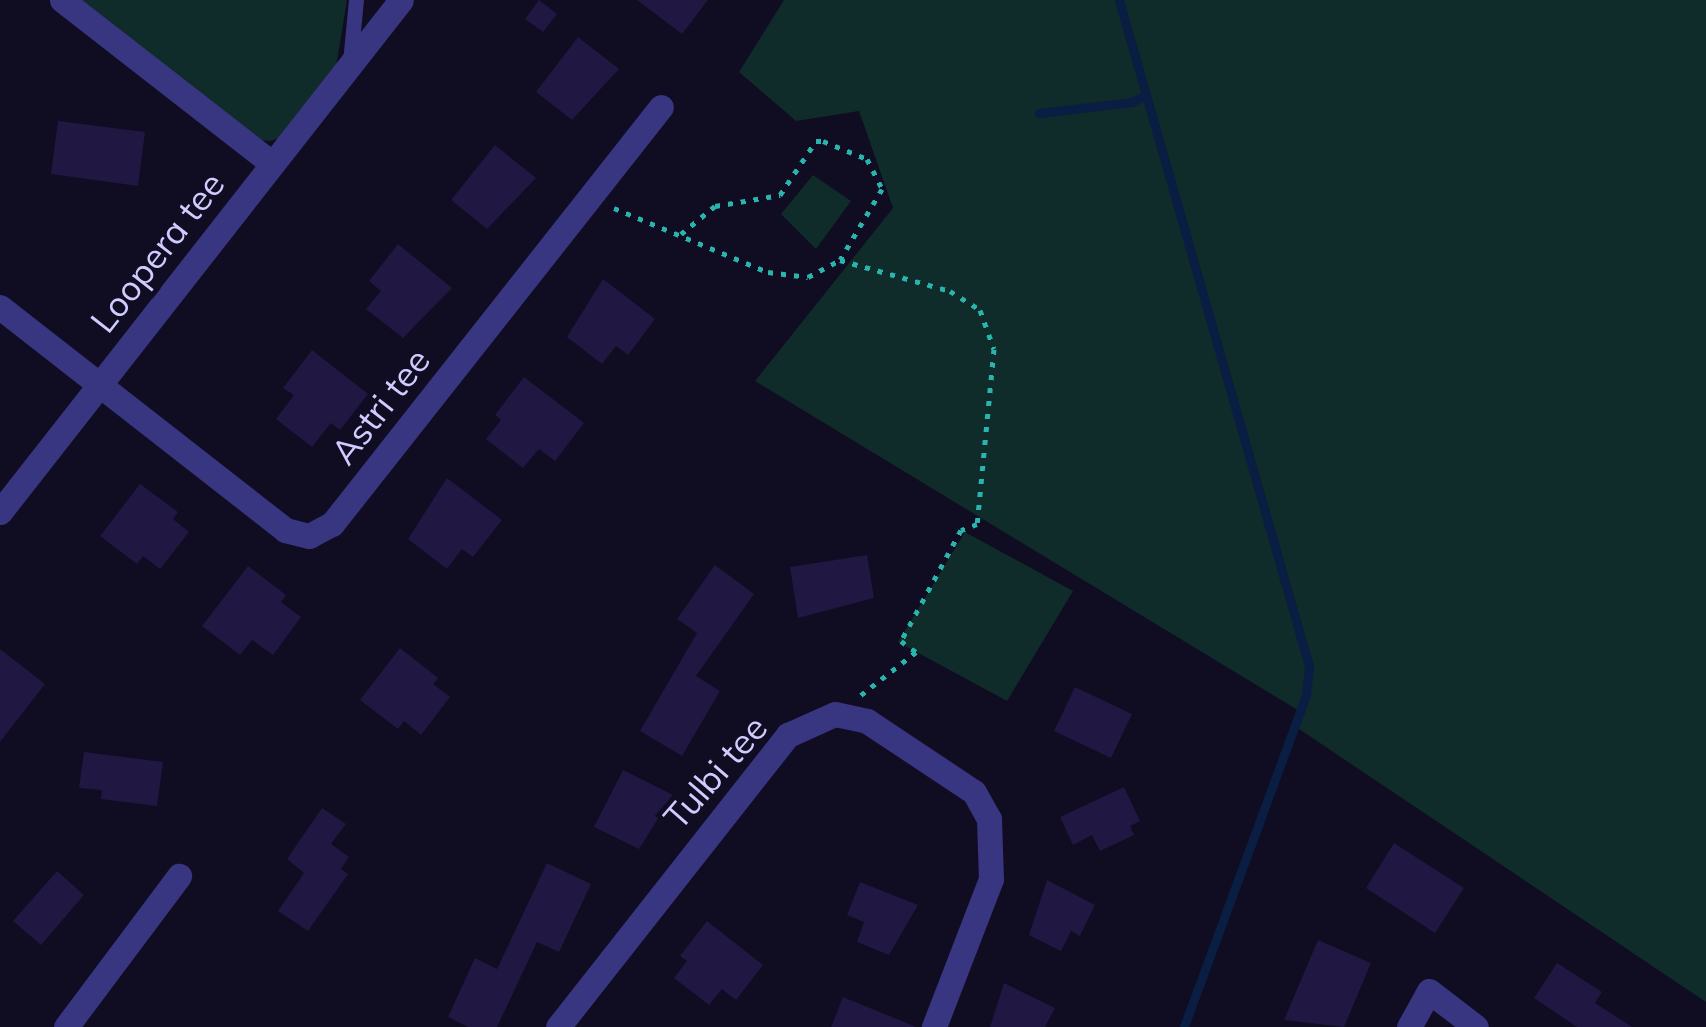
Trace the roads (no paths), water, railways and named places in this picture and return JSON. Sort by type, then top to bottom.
[{"type":"street","name":"Loopera tee","points":[[62,0],[270,162]]},
{"type":"street","name":"Loopera tee","points":[[0,512],[270,162],[401,0]]},
{"type":"street","name":"Astri tee","points":[[0,307],[284,530],[309,536],[332,524],[661,107]]},
{"type":"street","name":"Tulbi tee","points":[[558,1027],[788,735],[842,716],[867,721],[974,792],[989,819],[991,878],[934,1027]]},
{"type":"street","points":[[66,1027],[178,876]]},
{"type":"street","points":[[1409,1027],[1429,991],[1476,1027]]},
{"type":"lane","points":[[350,66],[356,0]]},
{"type":"waterway","points":[[1119,0],[1309,666],[1306,695],[1184,1027]]},
{"type":"waterway","points":[[1039,113],[1132,102],[1146,95]]}]
